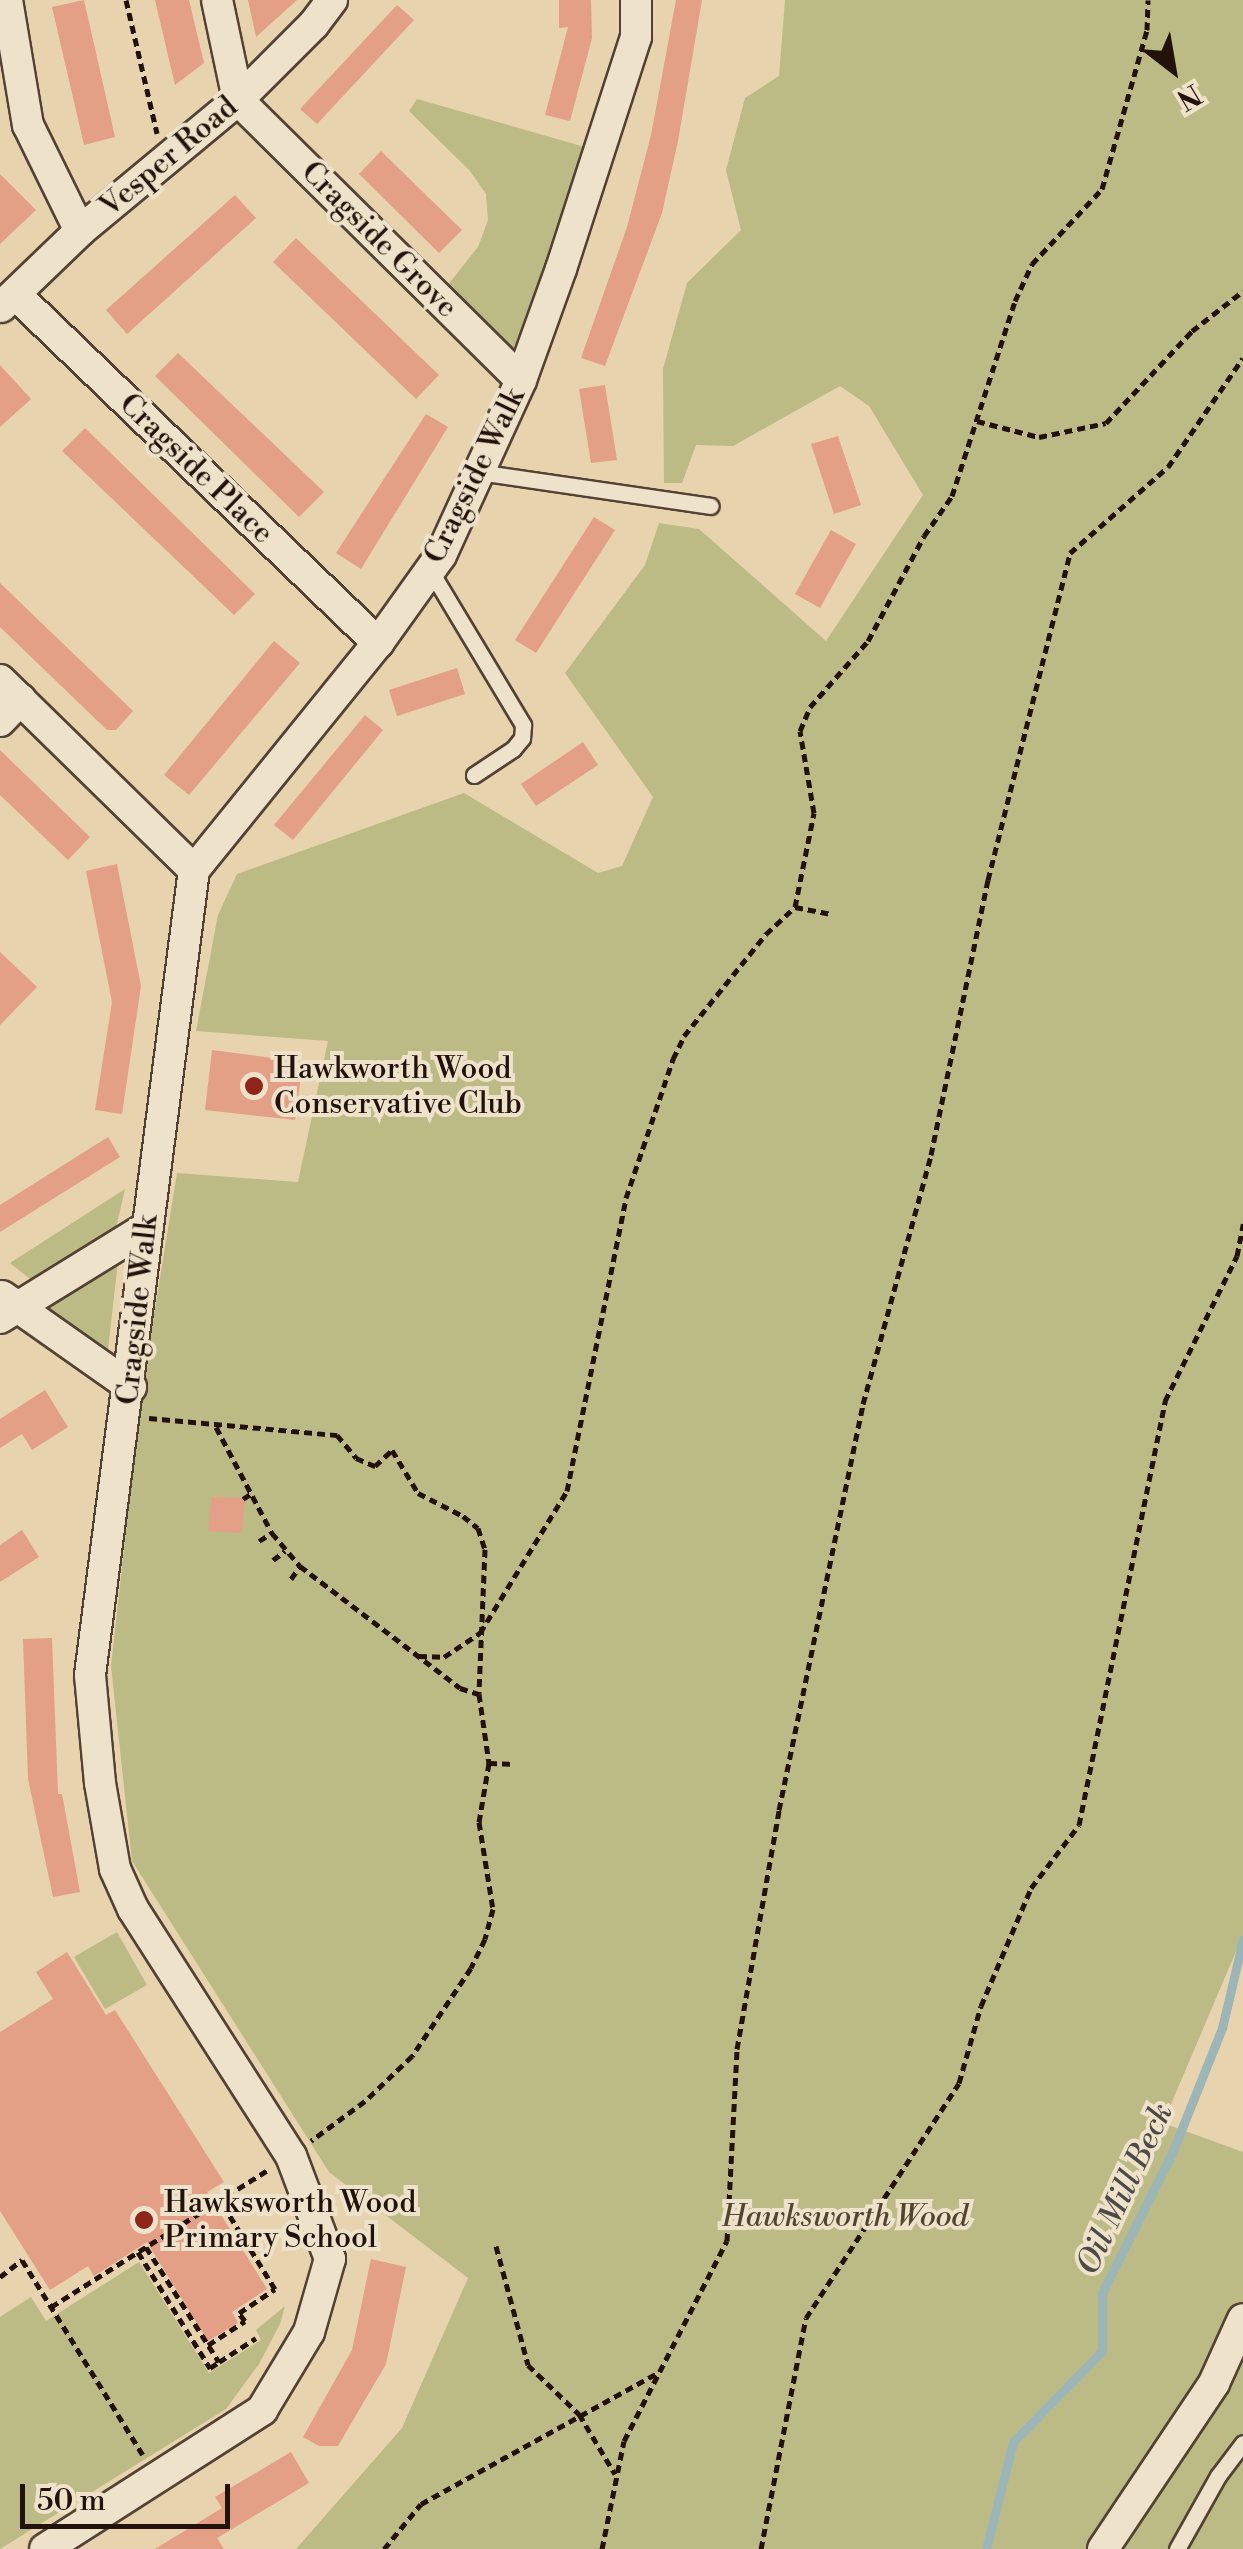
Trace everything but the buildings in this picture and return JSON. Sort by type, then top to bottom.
[{"type":"street","points":[[7,0],[14,124],[80,231]]},
{"type":"street","points":[[217,0],[238,100]]},
{"type":"street","name":"Cragside Walk","points":[[46,2549],[262,2410],[310,2332],[330,2259],[280,2162],[133,1909],[116,1869],[100,1783],[90,1675],[194,870],[378,643],[430,570],[521,380],[636,37],[636,0]]},
{"type":"street","name":"Vesper Road","points":[[7,301],[80,231],[238,100],[318,8]]},
{"type":"street","name":"Cragside Grove","points":[[238,100],[521,380]]},
{"type":"street","name":"Cragside Place","points":[[7,301],[378,643]]},
{"type":"street","points":[[7,700],[194,870]]},
{"type":"street","points":[[128,1401],[6,1306],[146,1228]]},
{"type":"street","points":[[1103,2549],[1214,2383],[1243,2320]]},
{"type":"lane","points":[[478,472],[710,506]]},
{"type":"lane","points":[[430,570],[523,725],[522,738],[513,750],[474,775]]},
{"type":"lane","points":[[1178,2549],[1218,2476],[1243,2443]]},
{"type":"path","points":[[126,0],[164,161]]},
{"type":"path","points":[[420,1656],[444,1657],[480,1632],[566,1491],[626,1198],[673,1060],[684,1036],[766,934],[795,907],[814,813],[800,731],[824,686],[868,641],[924,536],[952,496],[1028,273],[1102,189],[1140,60],[1148,0]]},
{"type":"path","points":[[977,421],[1039,438],[1106,424],[1192,331],[1243,290]]},
{"type":"path","points":[[602,2549],[624,2441],[726,2241],[737,2049],[779,1810],[863,1404],[931,1155],[988,880],[1070,553],[1168,466],[1243,358]]},
{"type":"path","points":[[795,907],[832,914]]},
{"type":"path","points":[[761,2549],[806,2318],[959,2083],[982,2006],[1030,1888],[1079,1824],[1165,1401],[1237,1256],[1243,1224]]},
{"type":"path","points":[[51,2307],[280,2162],[366,2102],[412,2056],[471,1968],[493,1910],[479,1822],[488,1763],[478,1694],[485,1549],[478,1528],[418,1493],[392,1450],[375,1466],[356,1458],[337,1435],[216,1426],[128,1401]]},
{"type":"path","points":[[216,1426],[285,1551],[460,1688],[478,1694]]},
{"type":"path","points":[[243,1499],[252,1493]]},
{"type":"path","points":[[259,1541],[272,1533]]},
{"type":"path","points":[[272,1560],[285,1551]]},
{"type":"path","points":[[290,1579],[300,1566]]},
{"type":"path","points":[[488,1763],[514,1764]]},
{"type":"path","points":[[208,2344],[244,2321],[239,2313],[275,2289],[220,2200]]},
{"type":"path","points":[[496,2246],[528,2365],[579,2414],[617,2477]]},
{"type":"path","points":[[146,2247],[218,2362]]},
{"type":"path","points":[[138,2252],[210,2368],[256,2338]]},
{"type":"path","points":[[0,2277],[22,2260],[146,2460]]},
{"type":"path","points":[[384,2549],[422,2504],[659,2373]]},
{"type":"green space","name":"Hawksworth Wood","points":[[785,0],[1243,0],[1243,1935],[1163,2123],[1243,2152],[1243,2549],[296,2549],[402,2428],[468,2278],[329,2172],[132,1861],[111,1666],[141,1396],[177,1173],[298,1182],[328,1041],[196,1031],[218,915],[237,874],[464,793],[598,873],[622,866],[653,797],[565,673],[645,565],[659,523],[699,529],[826,641],[923,495],[869,406],[840,386],[733,446],[696,445],[682,483],[664,483],[663,369],[687,283],[741,230],[726,170],[745,98],[779,76]]},
{"type":"green space","points":[[417,99],[585,147],[555,249],[512,351],[443,291],[478,247],[488,220],[486,194],[470,171],[409,111]]},
{"type":"green space","points":[[125,1189],[115,1232],[34,1282],[10,1263]]},
{"type":"green space","points":[[118,1261],[107,1359],[46,1310]]},
{"type":"green space","points":[[117,1932],[147,1985],[105,2009],[74,1957]]},
{"type":"green space","points":[[139,2262],[209,2373],[261,2340],[256,2330],[285,2306],[280,2324],[259,2364],[226,2409],[0,2549],[0,2317],[31,2297],[46,2321]]},
{"type":"waterway","name":"Oil Mill Beck","points":[[986,2549],[1013,2442],[1102,2351],[1102,2293],[1172,2153],[1222,2028],[1243,1939]]},
{"type":"place","name":"Hawkworth Wood Conservative Club","points":[[254,1086]]},
{"type":"place","name":"Hawksworth Wood Primary School","points":[[144,2220]]}]
